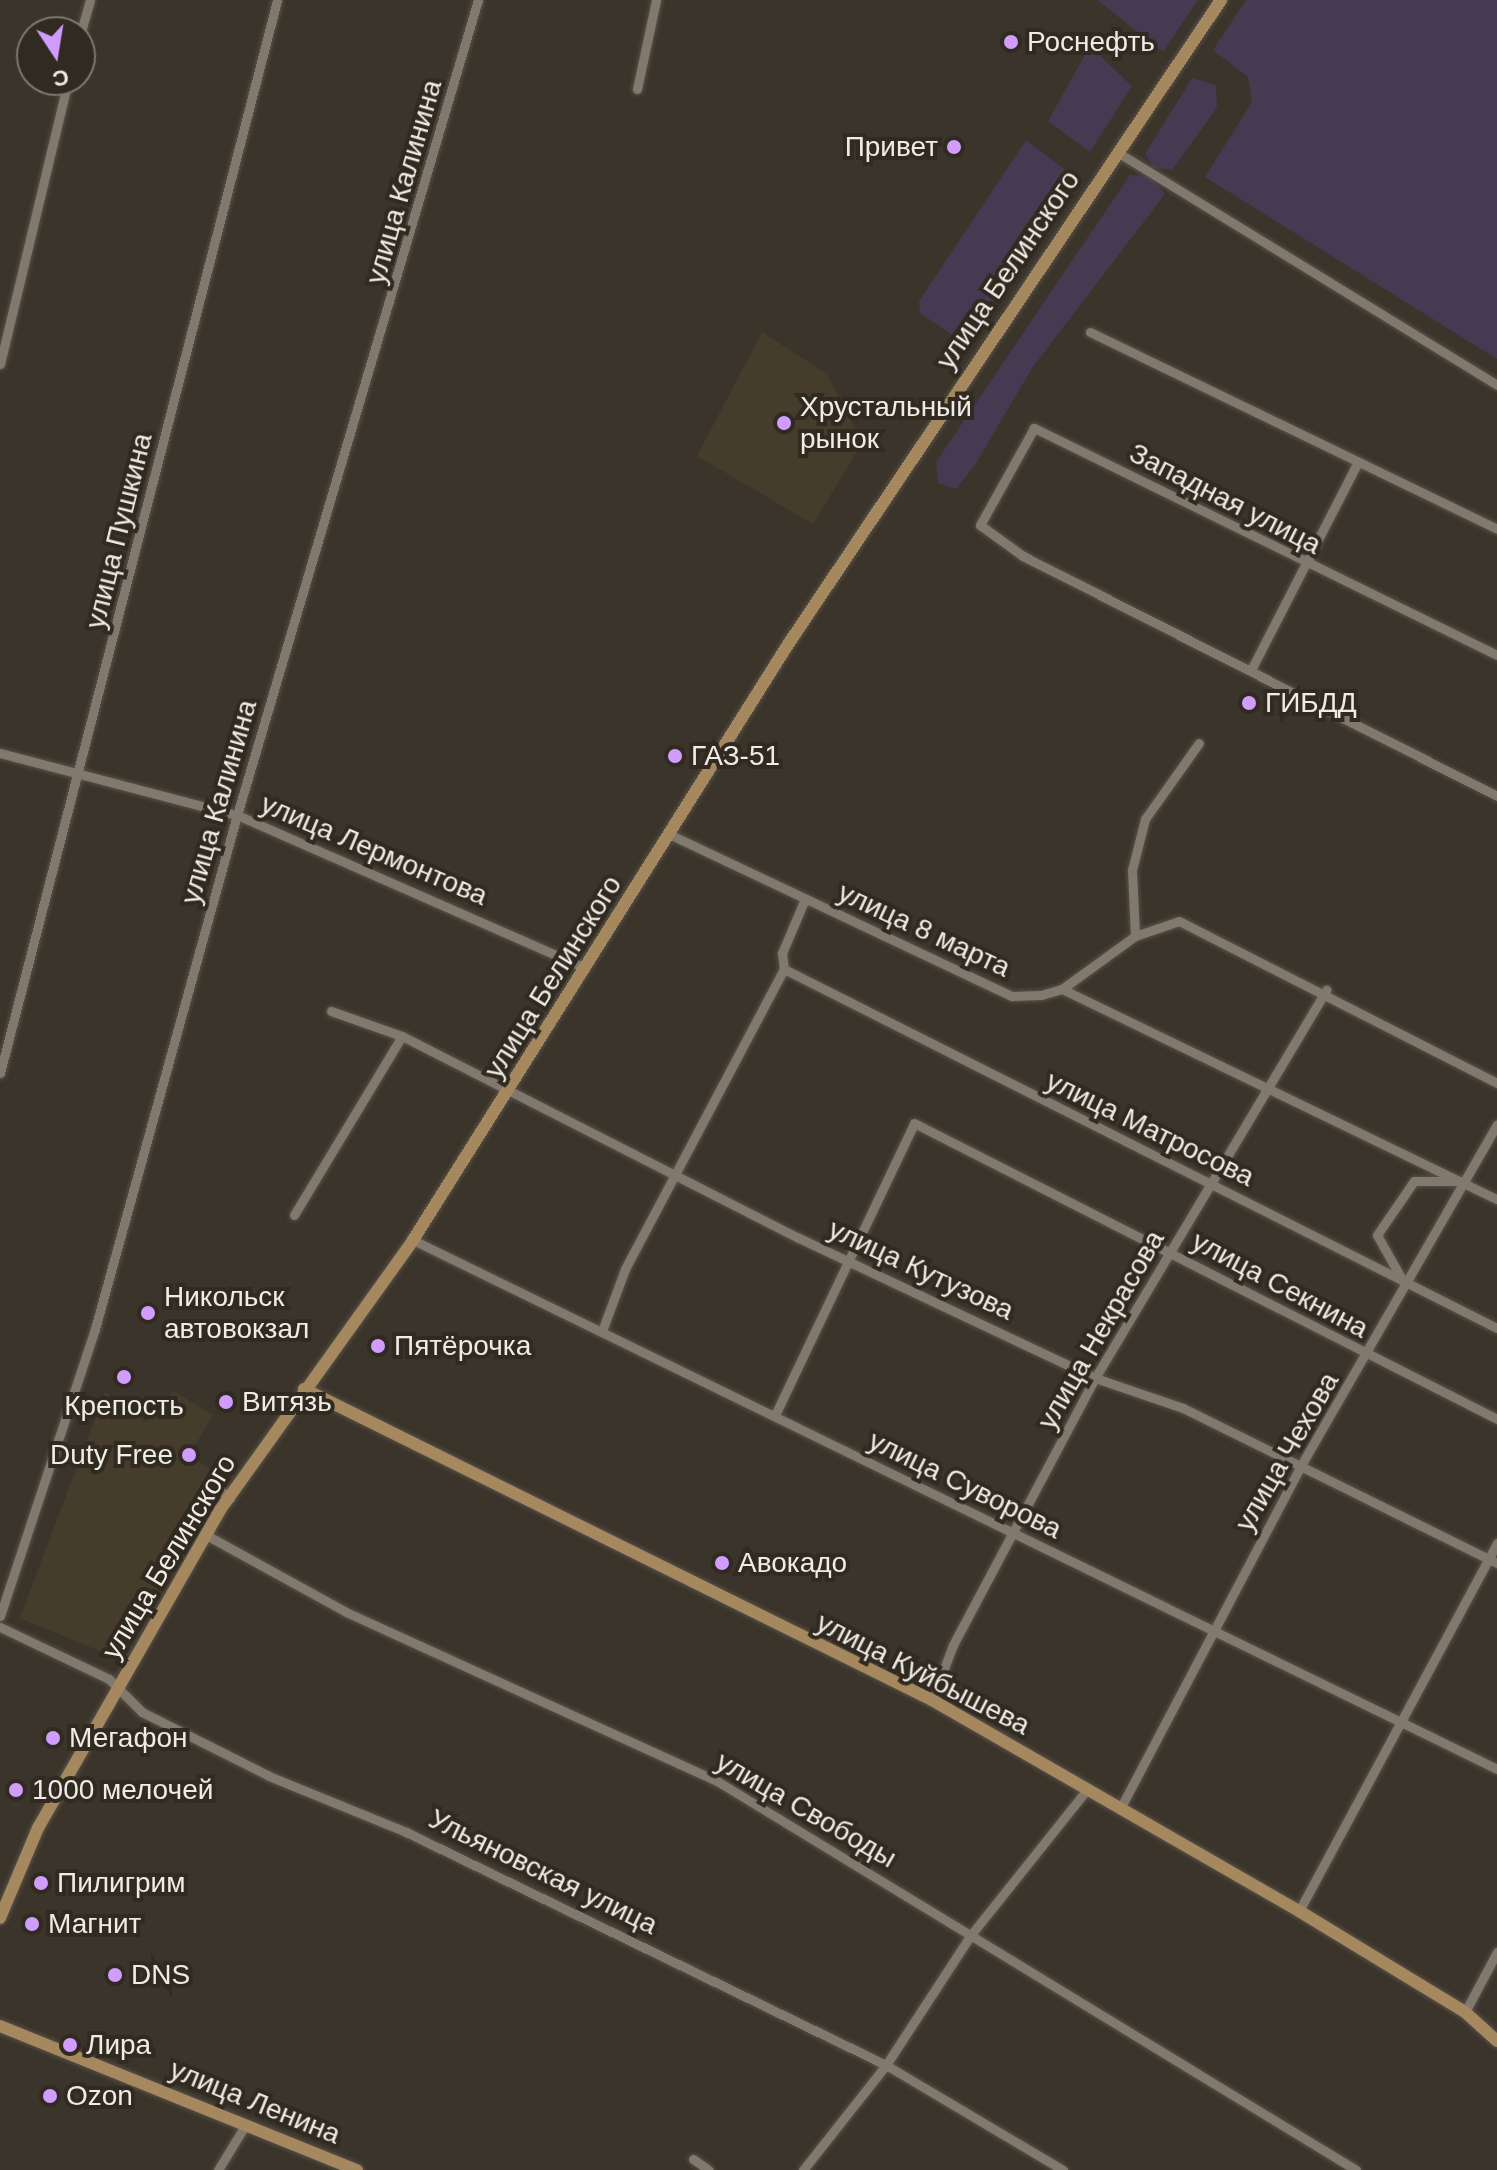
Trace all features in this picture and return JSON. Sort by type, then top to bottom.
[{"type":"main road","name":"улица Белинского","points":[[0,1918],[38,1828],[230,1498],[304,1389],[413,1240],[798,630],[1221,0]]},
{"type":"main road","name":"улица Куйбышева","points":[[304,1389],[932,1700],[1122,1805],[1299,1911],[1465,2012],[1497,2041]]},
{"type":"main road","name":"улица Ленина","points":[[0,2026],[357,2170]]},
{"type":"street","name":"улица Пушкина","points":[[0,1073],[277,0]]},
{"type":"street","name":"улица Калинина","points":[[0,1616],[95,1329],[237,815],[478,0]]},
{"type":"street","points":[[637,89],[656,0]]},
{"type":"street","points":[[0,364],[64,96]]},
{"type":"street","points":[[1117,152],[1497,385]]},
{"type":"street","points":[[1090,332],[1497,529]]},
{"type":"street","name":"Западная улица","points":[[1251,670],[1023,556],[980,525],[1034,428],[1305,565],[1497,655]]},
{"type":"street","points":[[1358,462],[1251,670],[1497,796]]},
{"type":"street","points":[[1199,743],[1145,819],[1132,870],[1135,936],[1179,921],[1326,990],[1497,1083]]},
{"type":"street","name":"улица Лермонтова","points":[[0,753],[237,815],[585,968]]},
{"type":"street","name":"улица 8 марта","points":[[671,835],[1012,996],[1062,989],[1135,936]]},
{"type":"street","points":[[602,1331],[625,1269],[784,969],[782,953],[805,899]]},
{"type":"street","name":"улица Матросова","points":[[784,969],[1212,1182],[1405,1286],[1497,1328]]},
{"type":"street","points":[[1062,989],[1264,1082],[1497,1199]]},
{"type":"street","name":"улица Некрасова","points":[[932,1700],[1095,1378],[1212,1182],[1264,1082],[1326,990]]},
{"type":"street","name":"улица Кутузова","points":[[331,1011],[402,1036],[506,1095],[1095,1378],[1183,1408],[1493,1561]]},
{"type":"street","points":[[294,1215],[402,1036]]},
{"type":"street","name":"улица Секнина","points":[[848,1257],[914,1123],[1497,1419]]},
{"type":"street","name":"улица Чехова","points":[[1122,1805],[1300,1467],[1368,1356],[1497,1125]]},
{"type":"street","points":[[1405,1286],[1377,1235],[1414,1181],[1464,1181]]},
{"type":"street","name":"улица Суворова","points":[[413,1240],[1015,1534],[1215,1625],[1497,1769]]},
{"type":"street","points":[[775,1415],[848,1257]]},
{"type":"street","points":[[212,1484],[230,1498]]},
{"type":"street","name":"улица Свободы","points":[[208,1536],[346,1612],[717,1781],[1356,2170]]},
{"type":"street","points":[[1299,1911],[1400,1722],[1493,1561],[1497,1543]]},
{"type":"street","name":"Ульяновская улица","points":[[0,1627],[119,1689],[142,1712],[269,1776],[406,1832],[886,2065],[1063,2170]]},
{"type":"street","points":[[803,2170],[886,2065],[970,1936],[1088,1788]]},
{"type":"street","points":[[1465,2012],[1497,1952]]},
{"type":"street","points":[[218,2170],[246,2124]]},
{"type":"street","points":[[693,2159],[709,2170]]},
{"type":"shaded area","points":[[1097,0],[1198,0],[1163,52]]},
{"type":"shaded area","points":[[1246,0],[1497,0],[1497,359],[1205,177],[1252,102],[1248,77],[1213,50]]},
{"type":"shaded area","points":[[1090,46],[1132,86],[1090,152],[1048,121]]},
{"type":"shaded area","points":[[1192,78],[1216,85],[1217,108],[1172,170],[1153,168],[1145,154]]},
{"type":"shaded area","points":[[1026,140],[1077,179],[964,343],[920,313],[919,301]]},
{"type":"shaded area","points":[[1130,175],[1149,176],[1165,194],[1032,368],[975,465],[956,489],[938,483],[936,462]]},
{"type":"shaded area","name":"Хрустальный рынок","points":[[762,332],[827,374],[862,443],[813,524],[697,456]]},
{"type":"shaded area","points":[[173,1391],[213,1415],[189,1455],[217,1474],[121,1660],[20,1618],[105,1392],[146,1422]]},
{"type":"place","name":"Роснефть","points":[[1011,42]]},
{"type":"place","name":"Привет","points":[[954,147]]},
{"type":"place","name":"Хрустальный рынок","points":[[784,423]]},
{"type":"place","name":"ГИБДД","points":[[1249,703]]},
{"type":"place","name":"ГАЗ-51","points":[[675,756]]},
{"type":"place","name":"Никольск автовокзал","points":[[148,1313]]},
{"type":"place","name":"Пятёрочка","points":[[378,1346]]},
{"type":"place","name":"Крепость","points":[[124,1377]]},
{"type":"place","name":"Витязь","points":[[226,1402]]},
{"type":"place","name":"Duty Free","points":[[189,1455]]},
{"type":"place","name":"Авокадо","points":[[722,1563]]},
{"type":"place","name":"Мегафон","points":[[53,1738]]},
{"type":"place","name":"1000 мелочей","points":[[16,1790]]},
{"type":"place","name":"Пилигрим","points":[[41,1883]]},
{"type":"place","name":"Магнит","points":[[32,1924]]},
{"type":"place","name":"DNS","points":[[115,1975]]},
{"type":"place","name":"Лира","points":[[70,2045]]},
{"type":"place","name":"Ozon","points":[[50,2096]]}]
